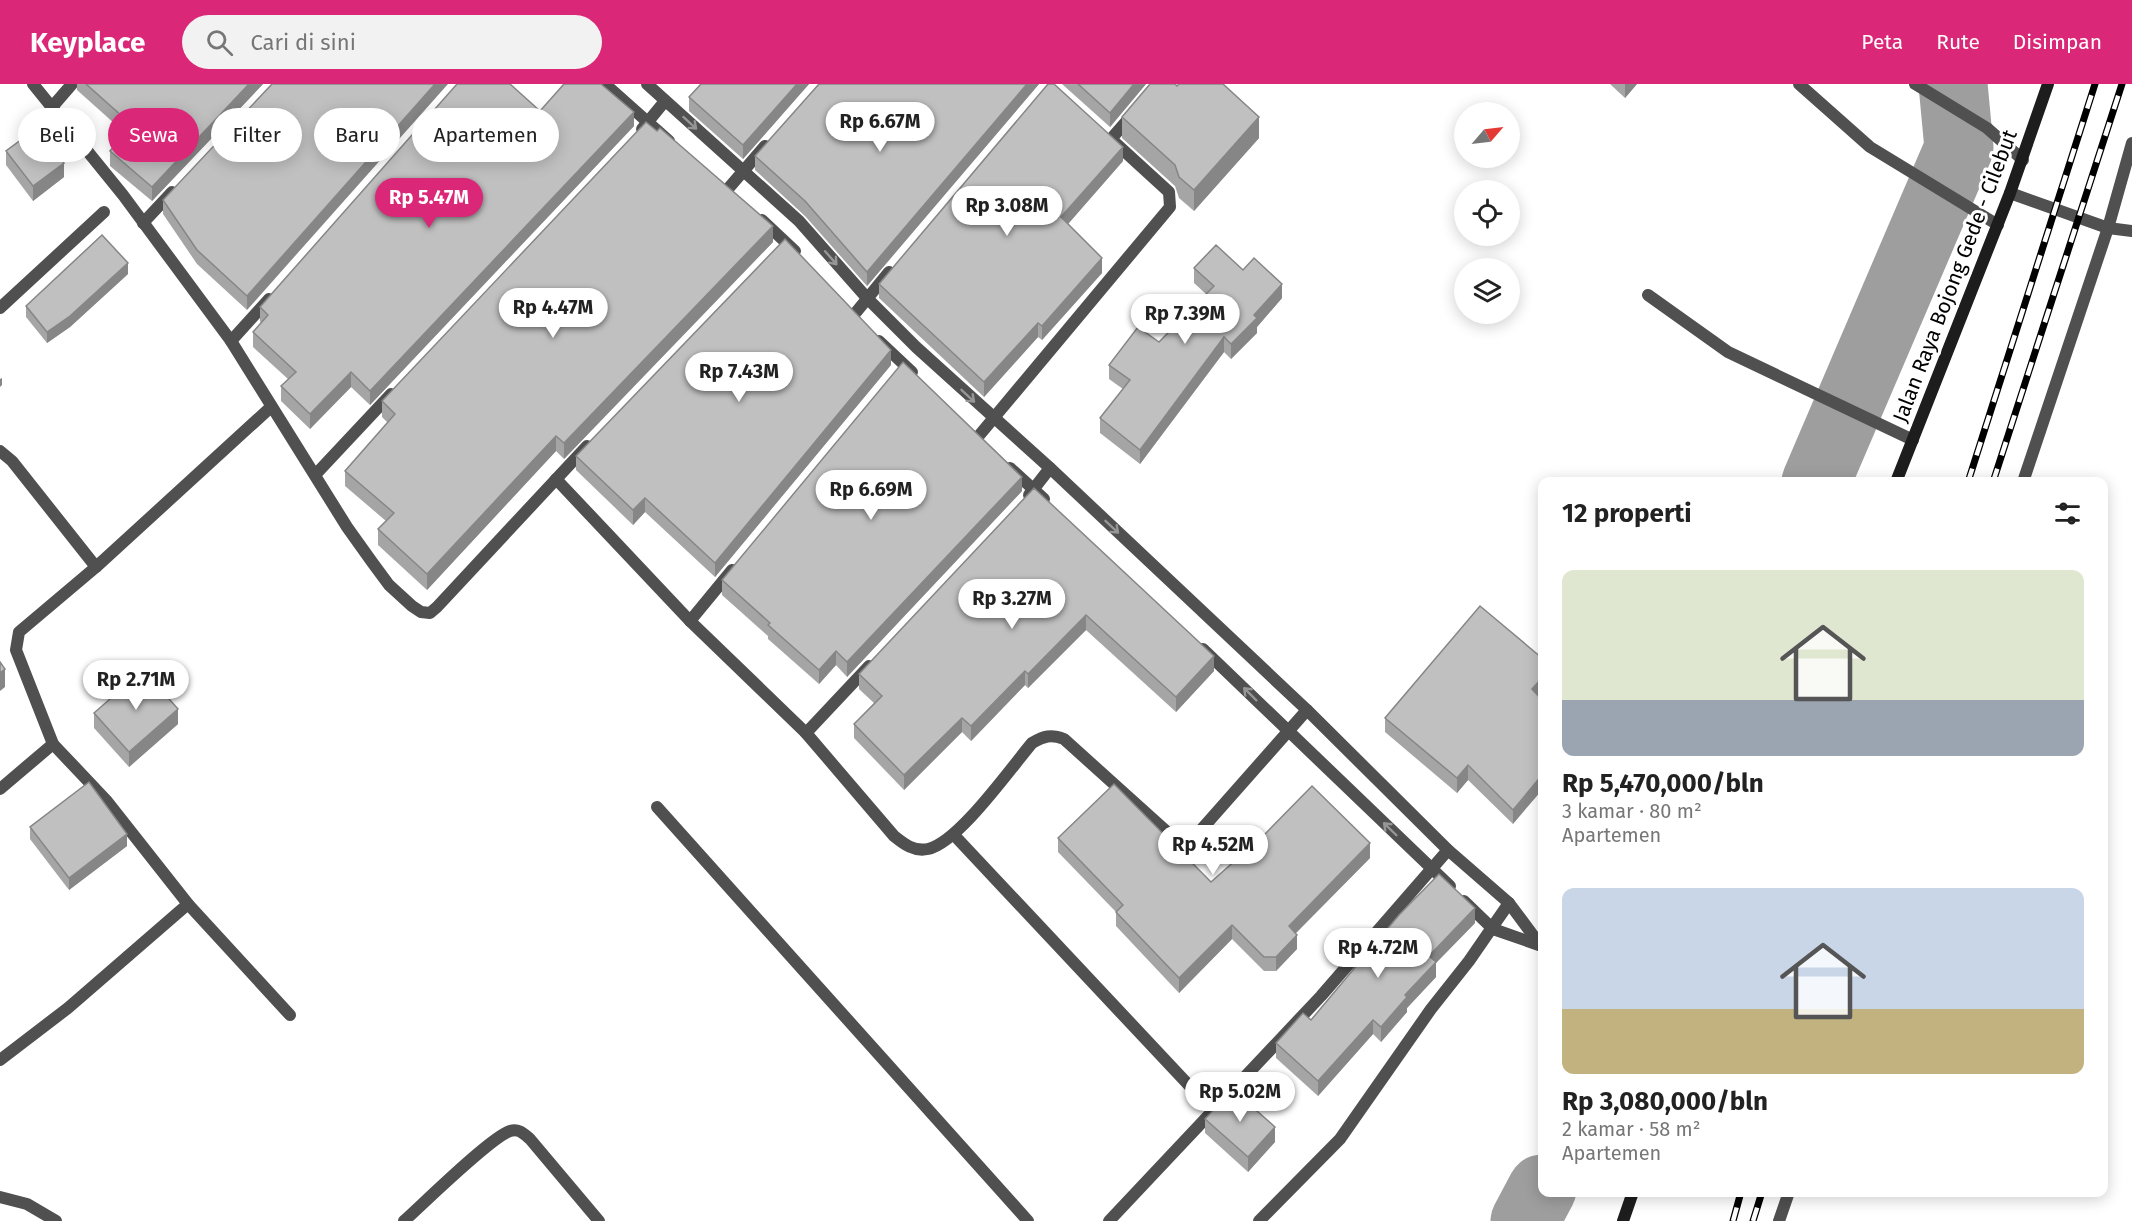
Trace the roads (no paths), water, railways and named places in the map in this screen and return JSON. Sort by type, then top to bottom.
[{"type":"main road","name":"Jalan Raya Bojong Gede - Cilebut","points":[[1898,477],[2023,160],[2048,84]]},
{"type":"main road","points":[[1623,1221],[1631,1197]]},
{"type":"street","points":[[33,84],[53,106],[231,341],[347,527],[389,585],[421,612],[430,613],[597,436]]},
{"type":"street","points":[[53,106],[72,84]]},
{"type":"street","points":[[605,84],[683,153]]},
{"type":"street","points":[[646,84],[799,221],[867,298],[916,347],[1050,468],[1307,710],[1448,850],[1509,903],[1538,942]]},
{"type":"street","points":[[1799,84],[1870,147],[1998,225]]},
{"type":"street","points":[[1915,84],[1987,128],[2023,160]]},
{"type":"street","points":[[631,140],[665,101]]},
{"type":"street","points":[[977,437],[1170,207],[1169,192],[1107,135],[1142,102]]},
{"type":"street","points":[[727,190],[774,136]]},
{"type":"street","points":[[2024,477],[2108,228],[2132,143]]},
{"type":"street","points":[[143,223],[180,184]]},
{"type":"street","points":[[2010,193],[2108,228],[2132,231]]},
{"type":"street","points":[[0,308],[104,212]]},
{"type":"street","points":[[752,212],[781,245],[801,258]]},
{"type":"street","points":[[781,245],[799,221]]},
{"type":"street","points":[[897,262],[867,298],[857,320],[900,368],[920,380]]},
{"type":"street","points":[[231,341],[278,289]]},
{"type":"street","points":[[1648,295],[1728,352],[1913,440]]},
{"type":"street","points":[[900,368],[916,347]]},
{"type":"street","points":[[316,474],[402,383]]},
{"type":"street","points":[[271,407],[96,567],[19,632],[16,650],[53,744],[106,800],[188,903],[290,1015]]},
{"type":"street","points":[[0,451],[12,461],[96,567]]},
{"type":"street","points":[[1001,460],[1052,506]]},
{"type":"street","points":[[1018,507],[1050,468]]},
{"type":"street","points":[[555,479],[690,621],[806,733],[894,836],[909,847],[929,849],[954,835],[1032,743],[1043,736],[1064,739],[1176,840],[1187,842],[1193,839],[1307,710]]},
{"type":"street","points":[[690,621],[743,557]]},
{"type":"street","points":[[1190,636],[1493,929],[1538,945]]},
{"type":"street","points":[[806,733],[879,655]]},
{"type":"street","points":[[0,789],[53,744]]},
{"type":"street","points":[[657,807],[1028,1221]]},
{"type":"street","points":[[954,835],[1214,1112]]},
{"type":"street","points":[[1109,1221],[1214,1112],[1448,850]]},
{"type":"street","points":[[0,1060],[68,1008],[188,903]]},
{"type":"street","points":[[1259,1221],[1340,1139],[1431,1009],[1493,929],[1509,903]]},
{"type":"street","points":[[404,1221],[486,1149],[512,1130],[520,1131],[530,1140],[599,1221]]},
{"type":"street","points":[[0,1197],[27,1204],[56,1221]]},
{"type":"street","points":[[1779,1221],[1787,1197]]},
{"type":"waterway","points":[[1818,477],[1959,148],[1953,84]]},
{"type":"waterway","points":[[1525,1221],[1538,1197]]},
{"type":"railway","points":[[1970,477],[2095,84]]},
{"type":"railway","points":[[1995,477],[2122,84]]},
{"type":"railway","points":[[1733,1221],[1740,1197]]},
{"type":"railway","points":[[1753,1221],[1760,1197]]}]
